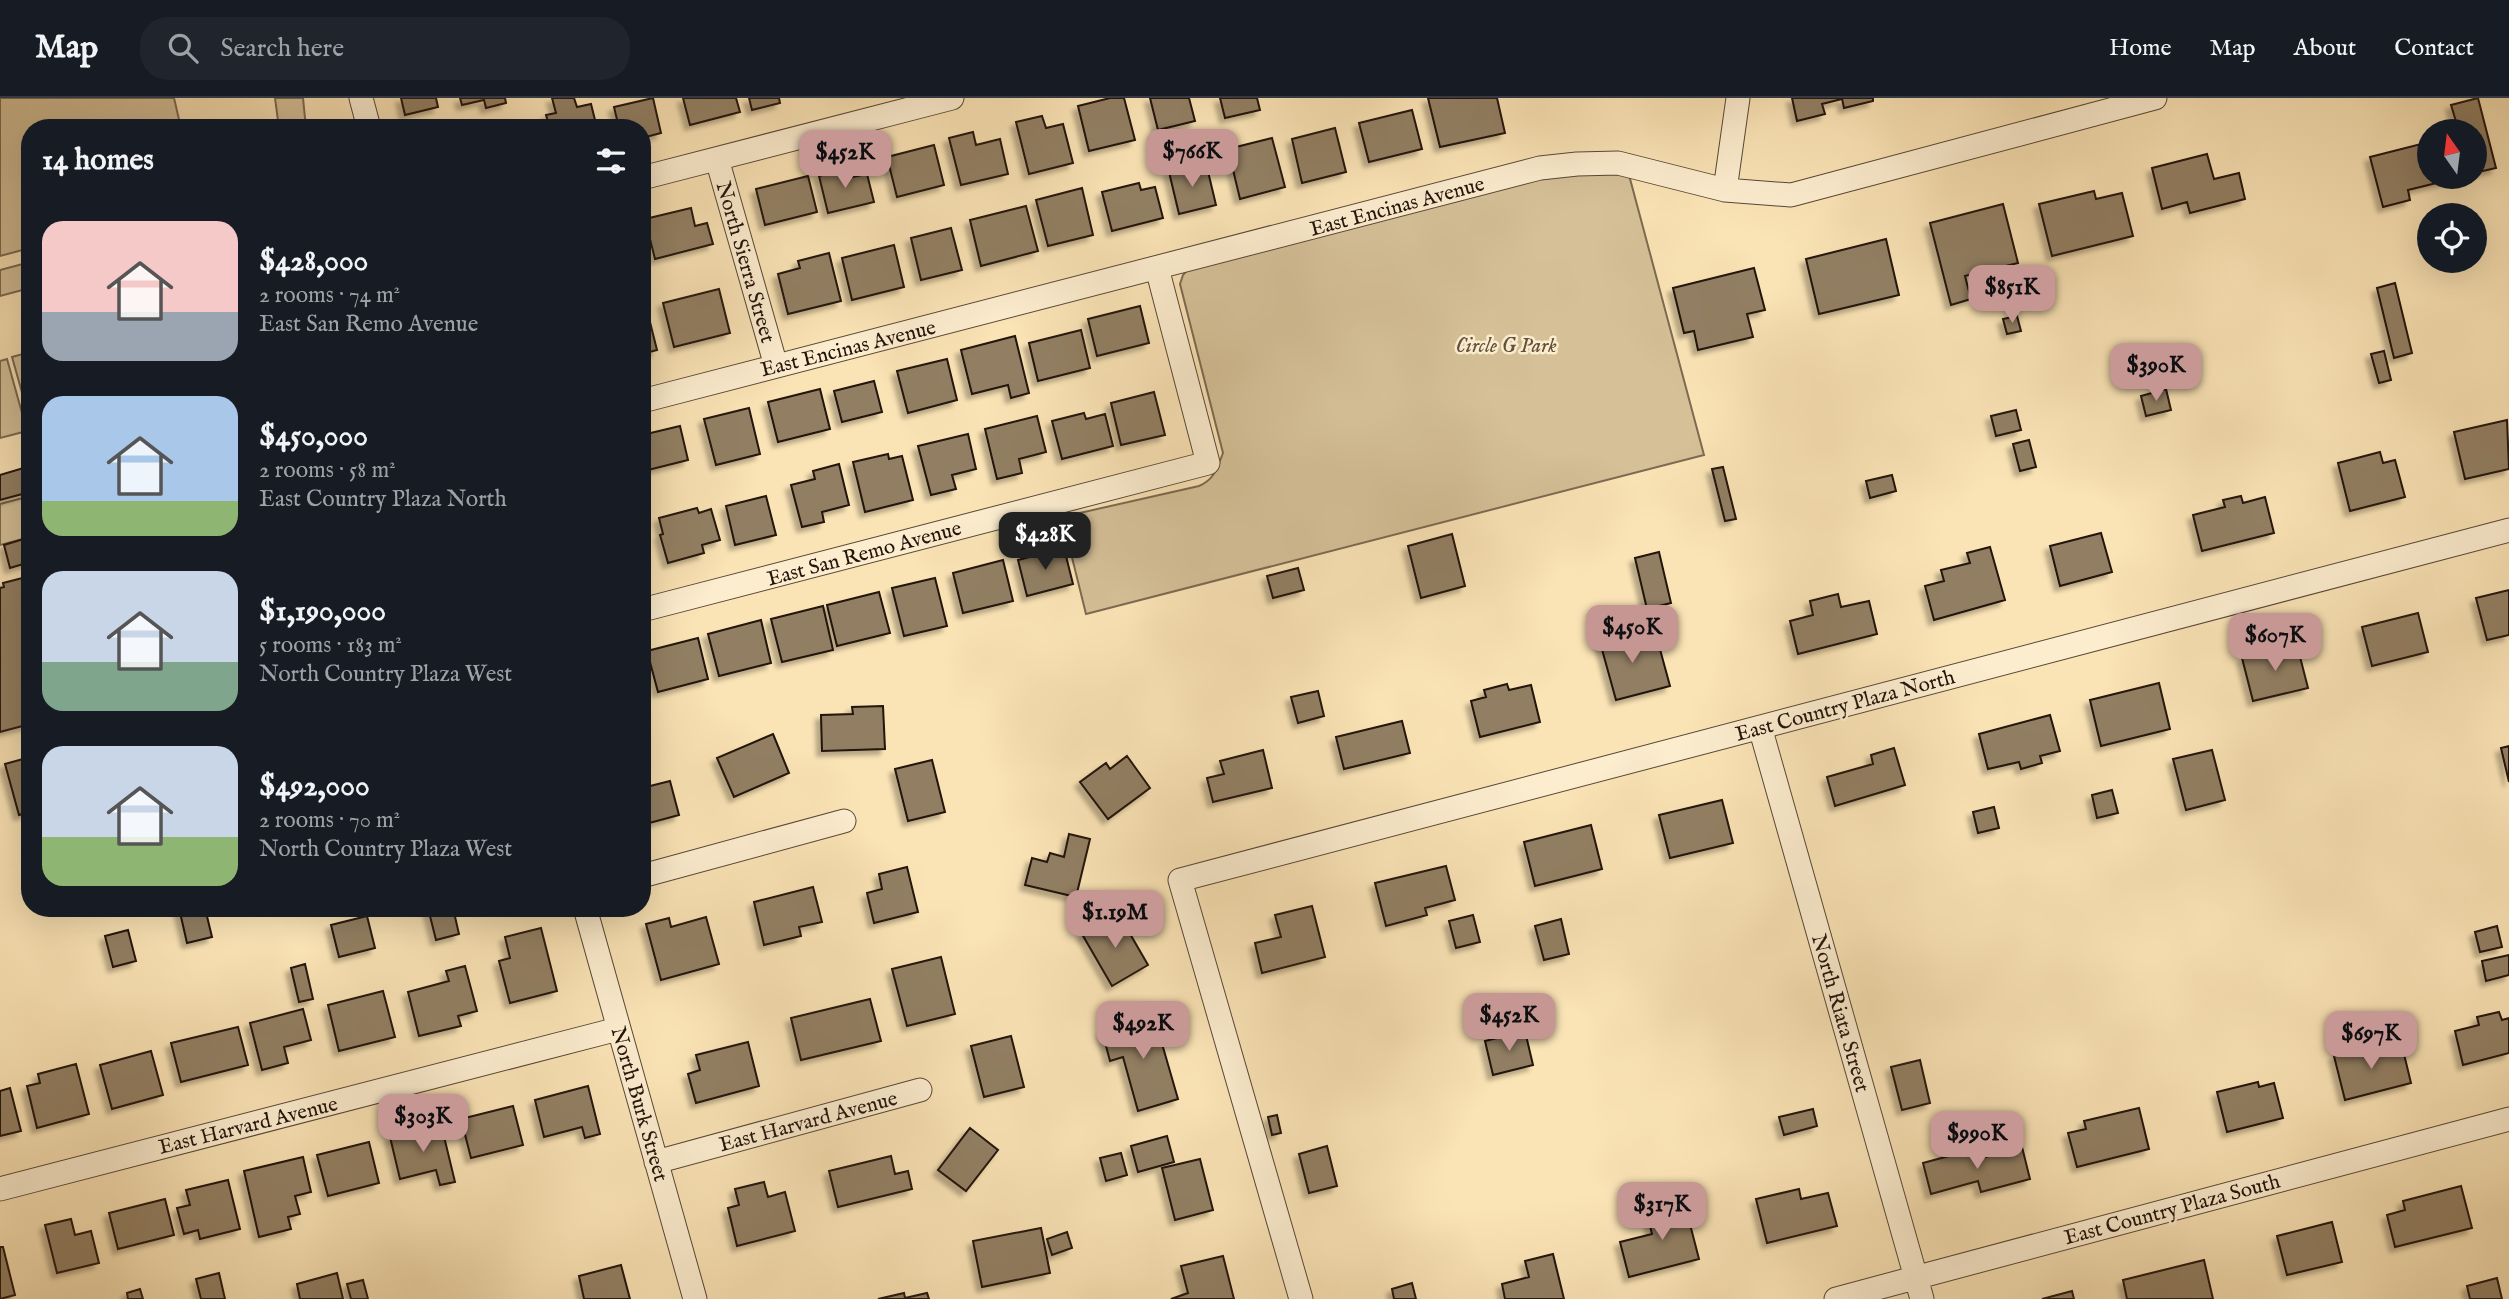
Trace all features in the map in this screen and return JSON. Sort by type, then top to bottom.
[{"type":"street","points":[[361,98],[367,119]]},
{"type":"street","points":[[651,176],[951,98]]},
{"type":"street","points":[[1725,190],[1738,98]]},
{"type":"street","name":"East Encinas Avenue","points":[[651,399],[1540,168],[1618,163],[1725,190],[1791,195],[2155,98]]},
{"type":"street","name":"North Sierra Street","points":[[716,159],[776,366]]},
{"type":"street","name":"East San Remo Avenue","points":[[651,608],[1208,463],[1157,268]]},
{"type":"street","name":"East Country Plaza North","points":[[1301,1299],[1181,880],[2509,530]]},
{"type":"street","name":"North Riata Street","points":[[1760,727],[1919,1288]]},
{"type":"street","points":[[651,874],[844,821]]},
{"type":"street","name":"North Burk Street","points":[[587,917],[695,1299]]},
{"type":"street","name":"East Harvard Avenue","points":[[0,1189],[618,1029]]},
{"type":"street","name":"East Harvard Avenue","points":[[656,1162],[920,1090]]},
{"type":"street","name":"East Country Plaza South","points":[[1836,1299],[1919,1288],[2509,1119]]},
{"type":"green space","points":[[0,98],[174,98],[179,119],[21,119],[21,250],[0,256]]},
{"type":"green space","points":[[275,98],[303,98],[305,119],[278,119]]},
{"type":"green space","name":"Circle G Park","points":[[1585,172],[1629,175],[1704,455],[1086,614],[1062,517],[1199,486],[1212,476],[1223,453],[1180,284],[1189,268],[1544,175]]},
{"type":"green space","points":[[21,264],[21,290],[0,296],[0,270]]},
{"type":"green space","points":[[21,354],[21,389],[12,357]]},
{"type":"green space","points":[[7,359],[21,409],[21,433],[0,438],[0,361]]},
{"type":"green space","points":[[21,498],[21,539],[0,545],[0,504]]},
{"type":"building","points":[[401,98],[436,98],[438,107],[405,115]]},
{"type":"building","points":[[460,98],[505,98],[506,103],[486,108],[484,100],[462,105]]},
{"type":"building","points":[[552,98],[574,98],[577,107],[591,104],[595,119],[547,119],[546,115],[556,113]]},
{"type":"building","points":[[653,98],[661,133],[651,136],[651,119],[617,119],[614,107]]},
{"type":"building","points":[[683,98],[736,98],[740,112],[690,125]]},
{"type":"building","points":[[749,98],[779,98],[780,103],[752,110]]},
{"type":"building","points":[[1110,98],[1124,98],[1135,140],[1089,151],[1078,106]]},
{"type":"building","points":[[1150,98],[1189,98],[1195,121],[1158,130]]},
{"type":"building","points":[[1220,98],[1257,98],[1260,110],[1225,118]]},
{"type":"building","points":[[1428,98],[1497,98],[1505,133],[1440,147]]},
{"type":"building","points":[[1792,98],[1873,98],[1873,101],[1844,108],[1842,99],[1822,104],[1825,114],[1797,121]]},
{"type":"building","points":[[2478,98],[2483,119],[2455,119],[2451,105]]},
{"type":"building","points":[[1412,110],[1422,149],[1369,162],[1359,123]]},
{"type":"building","points":[[1042,116],[1046,128],[1063,124],[1073,163],[1029,174],[1016,122]]},
{"type":"building","points":[[1335,128],[1346,172],[1302,183],[1292,139]]},
{"type":"building","points":[[973,132],[976,145],[1000,139],[1008,174],[961,185],[949,138]]},
{"type":"building","points":[[2487,133],[2496,168],[2487,170]]},
{"type":"building","points":[[1272,138],[1285,187],[1240,199],[1228,149]]},
{"type":"building","points":[[934,145],[944,185],[897,197],[887,157]]},
{"type":"building","points":[[2417,145],[2417,188],[2408,190],[2410,200],[2383,207],[2370,157]]},
{"type":"building","points":[[2207,154],[2214,179],[2239,173],[2245,199],[2190,213],[2187,202],[2162,209],[2152,168]]},
{"type":"building","points":[[1206,163],[1216,205],[1179,214],[1169,172]]},
{"type":"building","points":[[850,168],[852,177],[867,174],[874,202],[828,213],[819,176]]},
{"type":"building","points":[[808,176],[817,212],[765,225],[756,189]]},
{"type":"building","points":[[1139,183],[1141,190],[1155,187],[1163,218],[1112,231],[1102,192]]},
{"type":"building","points":[[1082,188],[1093,235],[1048,246],[1036,200]]},
{"type":"building","points":[[2094,191],[2096,199],[2122,193],[2133,236],[2052,256],[2039,204]]},
{"type":"building","points":[[2003,204],[2018,263],[1965,276],[1971,299],[1951,305],[1930,223]]},
{"type":"building","points":[[1026,206],[1038,251],[981,266],[970,220]]},
{"type":"building","points":[[691,208],[695,226],[707,223],[713,244],[655,259],[651,243],[651,218]]},
{"type":"building","points":[[951,228],[962,270],[921,280],[911,238]]},
{"type":"building","points":[[1886,239],[1899,295],[1819,314],[1806,259]]},
{"type":"building","points":[[894,245],[904,287],[852,300],[842,258]]},
{"type":"building","points":[[829,253],[841,301],[788,314],[778,274],[800,268],[798,261]]},
{"type":"building","points":[[1754,268],[1765,310],[1747,314],[1753,337],[1698,350],[1694,331],[1684,333],[1673,288]]},
{"type":"building","points":[[2395,283],[2412,353],[2394,358],[2377,288]]},
{"type":"building","points":[[719,289],[730,333],[674,347],[663,303]]},
{"type":"building","points":[[1140,306],[1149,343],[1097,356],[1088,319]]},
{"type":"building","points":[[2017,316],[2021,331],[2007,334],[2003,319]]},
{"type":"building","points":[[651,326],[657,350],[651,352]]},
{"type":"building","points":[[1081,330],[1090,368],[1038,381],[1029,343]]},
{"type":"building","points":[[1015,336],[1029,393],[1011,398],[1008,385],[972,394],[961,350]]},
{"type":"building","points":[[2384,351],[2391,380],[2379,383],[2371,354]]},
{"type":"building","points":[[947,359],[957,400],[908,413],[897,371]]},
{"type":"building","points":[[874,381],[882,412],[842,422],[834,391]]},
{"type":"building","points":[[820,389],[830,429],[778,442],[768,402]]},
{"type":"building","points":[[2166,389],[2171,410],[2146,416],[2141,396]]},
{"type":"building","points":[[1154,392],[1165,435],[1121,445],[1111,403]]},
{"type":"building","points":[[749,408],[760,454],[716,465],[704,419]]},
{"type":"building","points":[[2016,410],[2021,430],[1996,436],[1991,416]]},
{"type":"building","points":[[1084,413],[1086,419],[1105,414],[1113,446],[1062,459],[1052,421]]},
{"type":"building","points":[[1037,416],[1046,452],[1019,459],[1022,473],[997,479],[985,429]]},
{"type":"building","points":[[2507,420],[2509,469],[2465,479],[2454,432]]},
{"type":"building","points":[[680,426],[688,460],[651,469],[651,433]]},
{"type":"building","points":[[968,434],[976,469],[952,475],[956,489],[931,495],[918,446]]},
{"type":"building","points":[[2029,440],[2036,467],[2020,471],[2013,444]]},
{"type":"building","points":[[2380,452],[2383,463],[2395,460],[2405,497],[2350,511],[2338,463]]},
{"type":"building","points":[[888,454],[889,459],[902,456],[913,500],[865,512],[853,462]]},
{"type":"building","points":[[839,464],[849,505],[822,512],[824,522],[802,527],[791,485],[815,479],[813,471]]},
{"type":"building","points":[[1723,467],[1736,519],[1725,521],[1712,469]]},
{"type":"building","points":[[21,469],[21,494],[0,500],[0,475]]},
{"type":"building","points":[[1892,475],[1896,491],[1870,498],[1866,481]]},
{"type":"building","points":[[766,496],[776,535],[735,545],[726,506]]},
{"type":"building","points":[[2241,496],[2243,503],[2265,497],[2274,533],[2202,551],[2193,515],[2225,507],[2223,500]]},
{"type":"building","points":[[697,508],[699,513],[711,509],[720,540],[702,545],[704,553],[668,563],[660,535],[663,534],[659,518]]},
{"type":"building","points":[[2101,533],[2112,572],[2060,586],[2050,546]]},
{"type":"building","points":[[1452,534],[1465,586],[1421,598],[1408,546]]},
{"type":"building","points":[[21,540],[21,565],[10,568],[4,545]]},
{"type":"building","points":[[1990,547],[2005,600],[1934,620],[1925,586],[1944,581],[1941,570],[1970,563],[1967,553]]},
{"type":"building","points":[[1064,548],[1073,584],[1027,596],[1018,560]]},
{"type":"building","points":[[1659,552],[1671,603],[1647,609],[1635,558]]},
{"type":"building","points":[[1003,560],[1013,601],[963,613],[953,573]]},
{"type":"building","points":[[1298,568],[1304,590],[1273,598],[1267,576]]},
{"type":"building","points":[[21,578],[21,726],[0,732],[0,588],[4,587],[3,583]]},
{"type":"building","points":[[935,578],[947,626],[904,636],[892,588]]},
{"type":"building","points":[[2509,590],[2509,635],[2487,640],[2476,598]]},
{"type":"building","points":[[879,592],[890,633],[837,646],[827,605]]},
{"type":"building","points":[[1838,594],[1841,607],[1869,601],[1877,634],[1798,654],[1790,621],[1813,615],[1810,601]]},
{"type":"building","points":[[823,606],[833,650],[782,662],[771,619]]},
{"type":"building","points":[[2418,613],[2428,652],[2372,666],[2362,627]]},
{"type":"building","points":[[761,620],[771,663],[719,676],[708,634]]},
{"type":"building","points":[[1625,627],[1631,650],[1658,642],[1670,686],[1616,700],[1598,635]]},
{"type":"building","points":[[698,638],[708,679],[658,692],[651,666],[651,650]]},
{"type":"building","points":[[2297,645],[2308,688],[2253,701],[2242,658]]},
{"type":"building","points":[[2159,683],[2170,729],[2101,746],[2090,700]]},
{"type":"building","points":[[1507,684],[1509,690],[1531,685],[1540,722],[1480,737],[1471,701],[1486,697],[1484,690]]},
{"type":"building","points":[[1318,691],[1324,716],[1298,723],[1291,697]]},
{"type":"building","points":[[883,706],[885,749],[822,751],[821,715],[853,714],[852,707]]},
{"type":"building","points":[[2050,715],[2060,751],[2040,756],[2042,763],[2021,769],[2019,762],[1988,769],[1979,734]]},
{"type":"building","points":[[1402,721],[1410,753],[1344,769],[1336,737]]},
{"type":"building","points":[[773,734],[789,773],[734,797],[717,758]]},
{"type":"building","points":[[2509,746],[2509,782],[2501,748]]},
{"type":"building","points":[[1894,748],[1905,785],[1835,806],[1827,777],[1873,764],[1871,755]]},
{"type":"building","points":[[1263,750],[1272,788],[1213,802],[1207,778],[1224,774],[1220,761]]},
{"type":"building","points":[[2212,750],[2225,800],[2186,810],[2173,759]]},
{"type":"building","points":[[1127,756],[1150,788],[1108,819],[1080,782],[1106,763],[1110,769]]},
{"type":"building","points":[[21,760],[21,814],[19,815],[5,764]]},
{"type":"building","points":[[932,760],[945,812],[908,821],[895,769]]},
{"type":"building","points":[[670,781],[679,815],[651,823],[651,786]]},
{"type":"building","points":[[2112,790],[2118,813],[2097,818],[2092,795]]},
{"type":"building","points":[[1722,800],[1733,843],[1670,858],[1659,815]]},
{"type":"building","points":[[1994,807],[1999,828],[1978,833],[1973,812]]},
{"type":"building","points":[[1591,825],[1602,869],[1535,886],[1524,842]]},
{"type":"building","points":[[1069,834],[1090,839],[1076,897],[1025,885],[1032,858],[1047,862],[1050,853],[1064,857]]},
{"type":"building","points":[[1446,866],[1455,900],[1425,908],[1427,915],[1386,926],[1375,883]]},
{"type":"building","points":[[907,867],[918,912],[874,923],[867,893],[882,889],[879,874]]},
{"type":"building","points":[[813,887],[822,922],[799,927],[801,936],[764,945],[754,902]]},
{"type":"building","points":[[1312,906],[1325,957],[1262,973],[1255,943],[1281,937],[1275,915]]},
{"type":"building","points":[[1118,913],[1148,965],[1112,986],[1082,934]]},
{"type":"building","points":[[1473,915],[1480,942],[1456,948],[1449,921]]},
{"type":"building","points":[[181,917],[207,917],[212,937],[187,943]]},
{"type":"building","points":[[367,917],[375,948],[339,957],[331,925]]},
{"type":"building","points":[[430,917],[455,917],[459,934],[436,940]]},
{"type":"building","points":[[706,917],[719,964],[661,980],[646,924],[669,918],[671,927]]},
{"type":"building","points":[[1561,919],[1569,954],[1544,960],[1535,926]]},
{"type":"building","points":[[2497,926],[2502,947],[2480,952],[2475,932]]},
{"type":"building","points":[[541,928],[557,991],[510,1003],[499,961],[510,958],[505,937]]},
{"type":"building","points":[[128,930],[136,961],[113,967],[105,936]]},
{"type":"building","points":[[2509,955],[2509,975],[2486,981],[2482,961]]},
{"type":"building","points":[[941,957],[955,1014],[907,1026],[892,969]]},
{"type":"building","points":[[305,964],[313,999],[299,1002],[291,968]]},
{"type":"building","points":[[465,966],[477,1011],[458,1016],[461,1026],[419,1036],[408,992],[449,981],[446,971]]},
{"type":"building","points":[[383,991],[395,1037],[339,1051],[328,1005]]},
{"type":"building","points":[[870,999],[881,1041],[801,1060],[791,1018]]},
{"type":"building","points":[[303,1009],[311,1040],[284,1047],[288,1063],[262,1070],[250,1023]]},
{"type":"building","points":[[2499,1012],[2502,1020],[2509,1018],[2509,1053],[2463,1065],[2455,1031],[2479,1025],[2477,1017]]},
{"type":"building","points":[[1154,1016],[1178,1099],[1138,1111],[1123,1057],[1110,1061],[1102,1031]]},
{"type":"building","points":[[238,1027],[248,1065],[181,1082],[171,1043]]},
{"type":"building","points":[[1525,1031],[1533,1065],[1493,1075],[1485,1041]]},
{"type":"building","points":[[1011,1036],[1024,1087],[984,1097],[971,1046]]},
{"type":"building","points":[[748,1042],[759,1086],[696,1103],[688,1074],[700,1070],[696,1055]]},
{"type":"building","points":[[2384,1044],[2386,1054],[2403,1050],[2411,1083],[2345,1100],[2334,1056]]},
{"type":"building","points":[[151,1051],[163,1095],[112,1109],[100,1065]]},
{"type":"building","points":[[1920,1060],[1930,1103],[1902,1110],[1891,1067]]},
{"type":"building","points":[[76,1064],[89,1114],[37,1128],[27,1086],[40,1083],[38,1074]]},
{"type":"building","points":[[2258,1082],[2259,1087],[2274,1083],[2283,1118],[2227,1132],[2217,1092]]},
{"type":"building","points":[[588,1086],[600,1134],[585,1138],[582,1127],[544,1137],[535,1100]]},
{"type":"building","points":[[10,1088],[21,1131],[0,1136],[0,1091]]},
{"type":"building","points":[[513,1106],[523,1145],[471,1158],[461,1119]]},
{"type":"building","points":[[2139,1108],[2149,1149],[2077,1167],[2068,1133],[2086,1129],[2084,1121]]},
{"type":"building","points":[[1813,1109],[1817,1126],[1784,1135],[1779,1117]]},
{"type":"building","points":[[1277,1115],[1281,1133],[1272,1135],[1268,1117]]},
{"type":"building","points":[[441,1124],[455,1182],[440,1185],[436,1170],[400,1179],[390,1137]]},
{"type":"building","points":[[970,1128],[998,1150],[966,1191],[938,1170]]},
{"type":"building","points":[[1167,1136],[1174,1162],[1138,1172],[1131,1146]]},
{"type":"building","points":[[369,1142],[379,1183],[328,1196],[317,1155]]},
{"type":"building","points":[[1327,1146],[1337,1186],[1309,1193],[1299,1154]]},
{"type":"building","points":[[2022,1147],[2030,1179],[1981,1192],[1978,1181],[1931,1194],[1923,1163],[1971,1150],[1974,1160]]},
{"type":"building","points":[[1121,1153],[1127,1175],[1106,1181],[1100,1158]]},
{"type":"building","points":[[891,1156],[895,1174],[908,1171],[912,1189],[838,1207],[829,1171]]},
{"type":"building","points":[[303,1157],[311,1192],[295,1196],[300,1214],[288,1217],[291,1229],[259,1237],[244,1171]]},
{"type":"building","points":[[1200,1159],[1213,1210],[1175,1220],[1162,1168]]},
{"type":"building","points":[[228,1180],[240,1229],[200,1239],[198,1230],[184,1234],[177,1208],[190,1205],[186,1190]]},
{"type":"building","points":[[764,1182],[768,1197],[785,1192],[795,1231],[737,1246],[728,1208],[739,1205],[735,1189]]},
{"type":"building","points":[[2461,1186],[2472,1228],[2395,1247],[2387,1215],[2405,1210],[2403,1201]]},
{"type":"building","points":[[1799,1189],[1801,1199],[1828,1193],[1837,1226],[1767,1243],[1756,1199]]},
{"type":"building","points":[[165,1199],[174,1235],[118,1249],[109,1213]]},
{"type":"building","points":[[1684,1201],[1699,1259],[1629,1277],[1620,1242],[1652,1234],[1646,1210]]},
{"type":"building","points":[[71,1219],[75,1235],[91,1231],[99,1263],[57,1273],[45,1225]]},
{"type":"building","points":[[2332,1222],[2342,1262],[2287,1275],[2277,1236]]},
{"type":"building","points":[[1041,1228],[1050,1273],[982,1287],[973,1241]]},
{"type":"building","points":[[1067,1232],[1072,1248],[1052,1255],[1047,1239]]},
{"type":"building","points":[[0,1247],[3,1247],[15,1295],[0,1299]]},
{"type":"building","points":[[1553,1254],[1564,1299],[1505,1299],[1502,1284],[1529,1277],[1525,1261]]},
{"type":"building","points":[[1223,1256],[1234,1299],[1171,1299],[1188,1293],[1181,1266]]},
{"type":"building","points":[[2204,1260],[2213,1299],[2127,1299],[2123,1280]]},
{"type":"building","points":[[621,1265],[630,1299],[584,1299],[579,1276]]},
{"type":"building","points":[[219,1273],[225,1299],[201,1299],[196,1279]]},
{"type":"building","points":[[337,1273],[343,1299],[300,1299],[297,1284]]},
{"type":"building","points":[[2497,1278],[2502,1299],[2470,1299],[2467,1286]]},
{"type":"building","points":[[363,1280],[368,1299],[351,1299],[347,1284]]},
{"type":"building","points":[[1412,1283],[1416,1299],[1394,1299],[1392,1289]]},
{"type":"building","points":[[140,1289],[143,1299],[128,1299],[127,1293]]},
{"type":"building","points":[[2072,1291],[2074,1299],[2042,1299]]},
{"type":"building","points":[[904,1293],[905,1298],[927,1293],[929,1299],[878,1299]]}]
